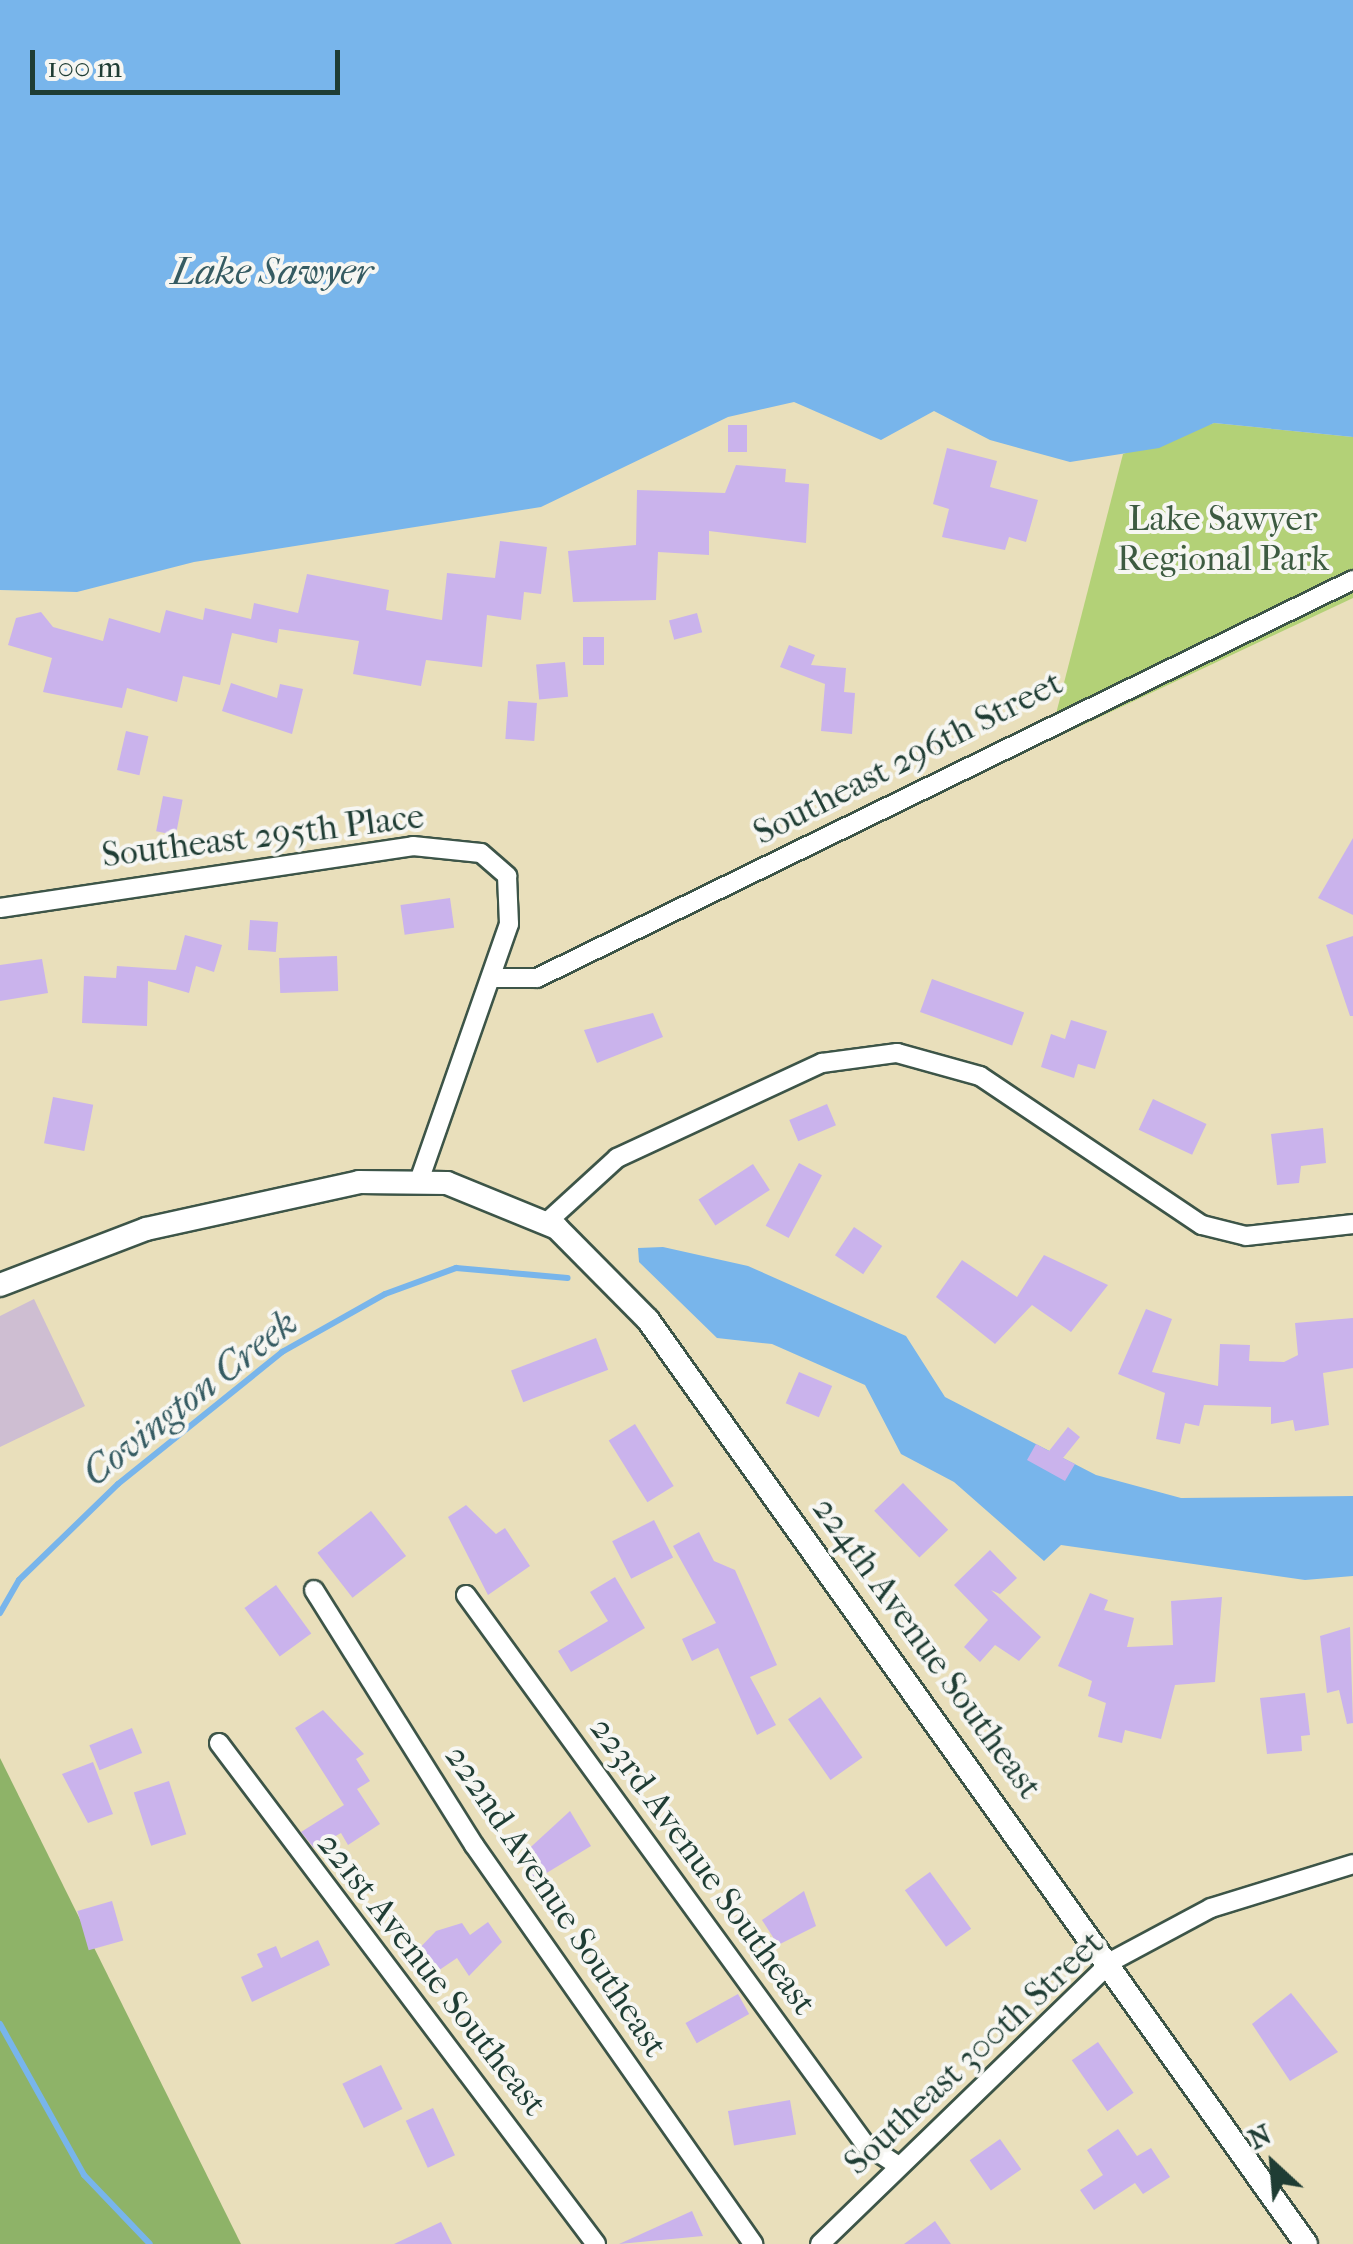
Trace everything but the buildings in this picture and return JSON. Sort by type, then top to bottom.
[{"type":"street","name":"Southeast 296th Street","points":[[490,978],[538,978],[1353,580]]},
{"type":"street","name":"Southeast 295th Place","points":[[0,908],[180,874],[454,846],[497,865],[511,888],[490,978],[420,1178]]},
{"type":"street","points":[[547,1222],[617,1158],[822,1063],[897,1053],[980,1076],[1202,1225],[1294,1235],[1353,1224]]},
{"type":"street","name":"224th Avenue Southeast","points":[[420,1178],[490,1195],[547,1222],[648,1320],[1112,1961],[1306,2244]]},
{"type":"street","points":[[0,1285],[146,1229],[270,1196],[420,1178]]},
{"type":"street","name":"222nd Avenue Southeast","points":[[314,1590],[474,1846],[753,2244]]},
{"type":"street","name":"223rd Avenue Southeast","points":[[466,1595],[865,2144],[896,2165]]},
{"type":"street","name":"221st Avenue Southeast","points":[[219,1743],[596,2244]]},
{"type":"street","name":"Southeast 300th Street","points":[[820,2244],[896,2165],[1112,1961],[1211,1908],[1353,1864]]},
{"type":"shaded area","points":[[34,1299],[85,1406],[0,1447],[0,1316]]},
{"type":"green space","name":"Lake Sawyer Regional Park","points":[[1214,423],[1353,437],[1353,598],[1049,741],[1123,454]]},
{"type":"green space","points":[[0,1758],[241,2244],[0,2244]]},
{"type":"water","name":"Lake Sawyer","points":[[0,0],[1353,0],[1353,437],[1214,423],[1159,448],[1070,462],[990,440],[934,411],[881,440],[794,402],[728,417],[541,507],[194,562],[77,592],[0,590]]},
{"type":"water","points":[[663,1247],[748,1266],[906,1336],[945,1397],[1096,1475],[1181,1498],[1353,1496],[1353,1576],[1305,1580],[1061,1545],[1044,1561],[954,1482],[901,1454],[865,1385],[772,1344],[717,1338],[639,1262],[638,1248]]},
{"type":"waterway","name":"Covington Creek","points":[[0,1613],[19,1580],[118,1484],[282,1352],[385,1294],[456,1268],[568,1278]]},
{"type":"waterway","name":"Covington Creek","points":[[0,2024],[84,2175],[150,2244]]}]
